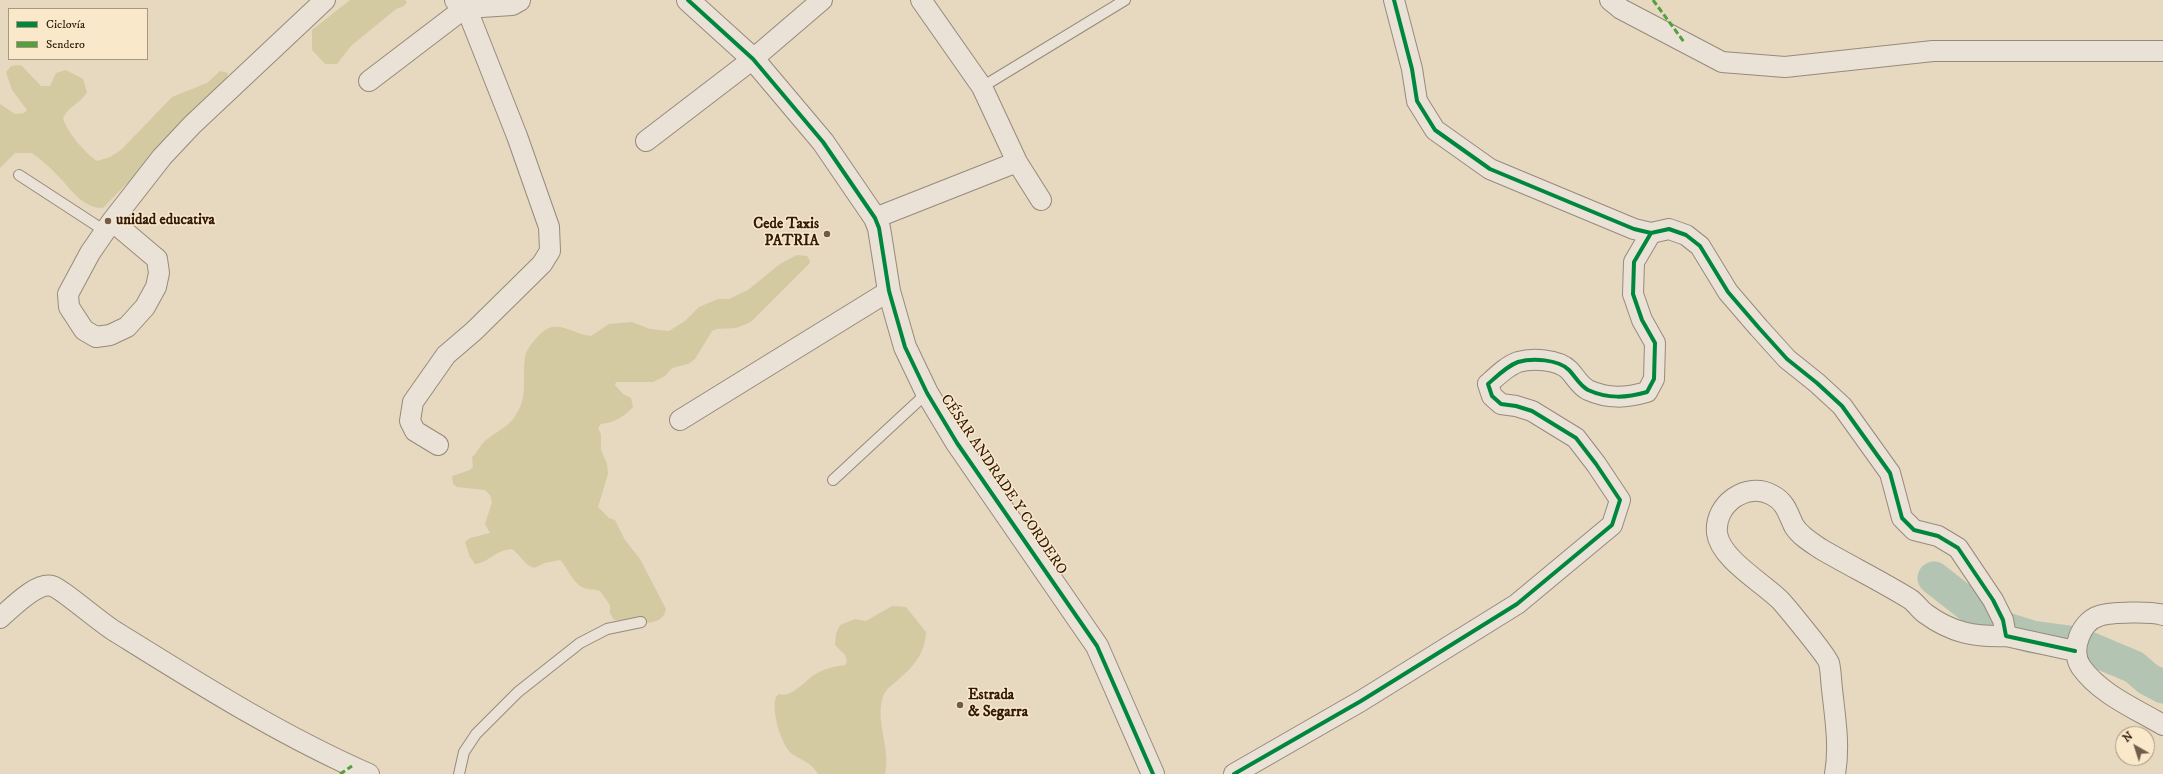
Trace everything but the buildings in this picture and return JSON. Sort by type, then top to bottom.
[{"type":"street","points":[[109,226],[157,259],[159,273],[156,287],[145,307],[127,327],[110,335],[96,337],[84,330],[75,319],[69,307],[68,294],[90,253],[109,226],[162,156],[192,125],[325,0]]},
{"type":"street","points":[[369,81],[461,3],[512,4],[519,0]]},
{"type":"street","name":"CÉSAR ANDRADE Y CORDERO","points":[[688,0],[753,59],[823,142],[875,218],[879,228],[888,291],[905,347],[927,393],[957,443],[1097,646],[1149,772]]},
{"type":"street","points":[[646,141],[753,59],[822,0]]},
{"type":"street","points":[[921,0],[982,87],[1017,162],[1041,200]]},
{"type":"street","points":[[1394,0],[1412,69],[1417,101],[1435,130],[1490,169],[1634,229],[1651,233],[1669,229],[1686,235],[1700,246],[1728,292],[1759,328],[1788,359],[1842,406],[1890,472],[1902,518],[1914,530],[1938,536],[1958,548],[1993,600],[2003,620],[2006,636]]},
{"type":"street","points":[[1610,0],[1621,9],[1722,62],[1785,67],[1933,51],[2163,51]]},
{"type":"street","points":[[438,445],[415,431],[410,421],[413,402],[446,355],[474,331],[542,264],[550,251],[548,227],[517,136],[461,3]]},
{"type":"street","points":[[875,218],[1017,162]]},
{"type":"street","points":[[1234,774],[1361,701],[1518,604],[1612,525],[1620,500],[1596,464],[1576,438],[1532,411],[1516,406],[1501,404],[1492,396],[1488,384],[1518,362],[1532,360],[1553,362],[1568,369],[1575,379],[1586,389],[1607,396],[1627,398],[1647,392],[1654,379],[1655,343],[1642,320],[1633,294],[1634,262],[1651,233]]},
{"type":"street","points":[[680,420],[888,291]]},
{"type":"street","points":[[1835,774],[1837,761],[1829,662],[1781,601],[1738,566],[1724,546],[1717,533],[1723,508],[1732,498],[1749,490],[1763,490],[1774,495],[1789,510],[1794,526],[1806,539],[1853,568],[1911,599],[1925,614],[1950,629],[1980,636],[2006,636],[2075,651]]},
{"type":"street","points":[[0,618],[41,586],[53,586],[106,626],[182,674],[298,741],[369,774]]},
{"type":"street","points":[[2163,614],[2098,616],[2089,623],[2081,633],[2075,651],[2082,668],[2103,690],[2163,725]]},
{"type":"lane","points":[[982,87],[1125,0]]},
{"type":"lane","points":[[19,175],[109,226]]},
{"type":"lane","points":[[833,480],[927,393]]},
{"type":"lane","points":[[459,774],[464,752],[476,734],[518,692],[580,643],[607,630],[641,622]]},
{"type":"shaded area","points":[[350,0],[405,0],[407,2],[404,6],[396,9],[351,46],[337,64],[325,64],[312,50],[312,30]]},
{"type":"shaded area","points":[[21,65],[41,86],[50,86],[56,73],[66,70],[83,79],[87,92],[65,114],[63,118],[68,129],[77,141],[87,153],[97,161],[110,157],[121,150],[172,97],[207,83],[220,71],[228,73],[226,81],[144,173],[126,184],[103,208],[89,205],[83,201],[72,192],[52,170],[32,153],[15,153],[0,168],[0,104],[15,114],[24,113],[27,110],[12,90],[6,72],[11,66]]},
{"type":"shaded area","points":[[797,255],[807,256],[810,261],[809,264],[751,322],[736,328],[717,329],[712,331],[695,359],[688,364],[672,368],[665,376],[653,382],[616,382],[615,385],[623,394],[631,398],[633,407],[619,418],[601,424],[598,428],[601,434],[601,450],[607,464],[608,474],[598,507],[609,518],[615,520],[625,540],[640,559],[666,609],[663,616],[658,620],[644,623],[614,620],[610,613],[610,605],[600,591],[586,589],[580,586],[560,560],[545,563],[534,568],[527,564],[512,549],[496,554],[480,563],[475,564],[470,557],[465,542],[470,538],[490,533],[485,524],[492,502],[490,495],[485,490],[457,487],[453,484],[452,476],[470,470],[473,467],[472,457],[487,439],[506,426],[514,418],[520,407],[524,393],[524,364],[526,353],[544,331],[552,327],[562,327],[591,336],[609,324],[632,322],[650,329],[669,331],[685,321],[699,307],[718,299],[729,299],[748,290],[780,264]]},
{"type":"shaded area","points":[[892,606],[906,607],[926,632],[921,653],[914,664],[889,688],[883,696],[881,718],[886,756],[885,774],[818,774],[809,764],[787,749],[776,718],[776,697],[779,694],[789,694],[821,671],[845,665],[847,661],[845,655],[835,645],[836,634],[840,625],[855,619],[866,621]]},
{"type":"waterway","points":[[1934,578],[1994,625],[2032,637],[2077,643],[2134,667],[2148,679],[2163,687]]},
{"type":"marked path","points":[[1653,0],[1684,42]]},
{"type":"marked path","points":[[340,774],[352,766]]},
{"type":"cycle path","points":[[688,0],[753,59],[823,142],[875,218],[879,228],[889,291],[905,347],[927,393],[957,443],[1097,646],[1153,774]]},
{"type":"cycle path","points":[[1394,0],[1412,69],[1417,101],[1435,130],[1490,169],[1634,229],[1651,233],[1669,229],[1686,235],[1700,246],[1728,292],[1759,328],[1787,359],[1817,383],[1842,406],[1890,473],[1902,518],[1914,530],[1938,536],[1958,548],[1993,600],[2003,620],[2006,636],[2075,651]]},
{"type":"cycle path","points":[[1234,774],[1361,701],[1517,604],[1612,525],[1620,500],[1596,464],[1576,438],[1532,411],[1516,406],[1501,404],[1492,396],[1488,384],[1510,366],[1518,362],[1545,360],[1564,366],[1582,386],[1595,393],[1617,397],[1647,392],[1654,379],[1655,343],[1642,320],[1633,294],[1634,262],[1651,233]]},
{"type":"place","name":"unidad educativa","points":[[108,221]]},
{"type":"place","name":"Cede Taxis PATRIA","points":[[827,234]]},
{"type":"place","name":"Estrada & Segarra","points":[[960,705]]}]
